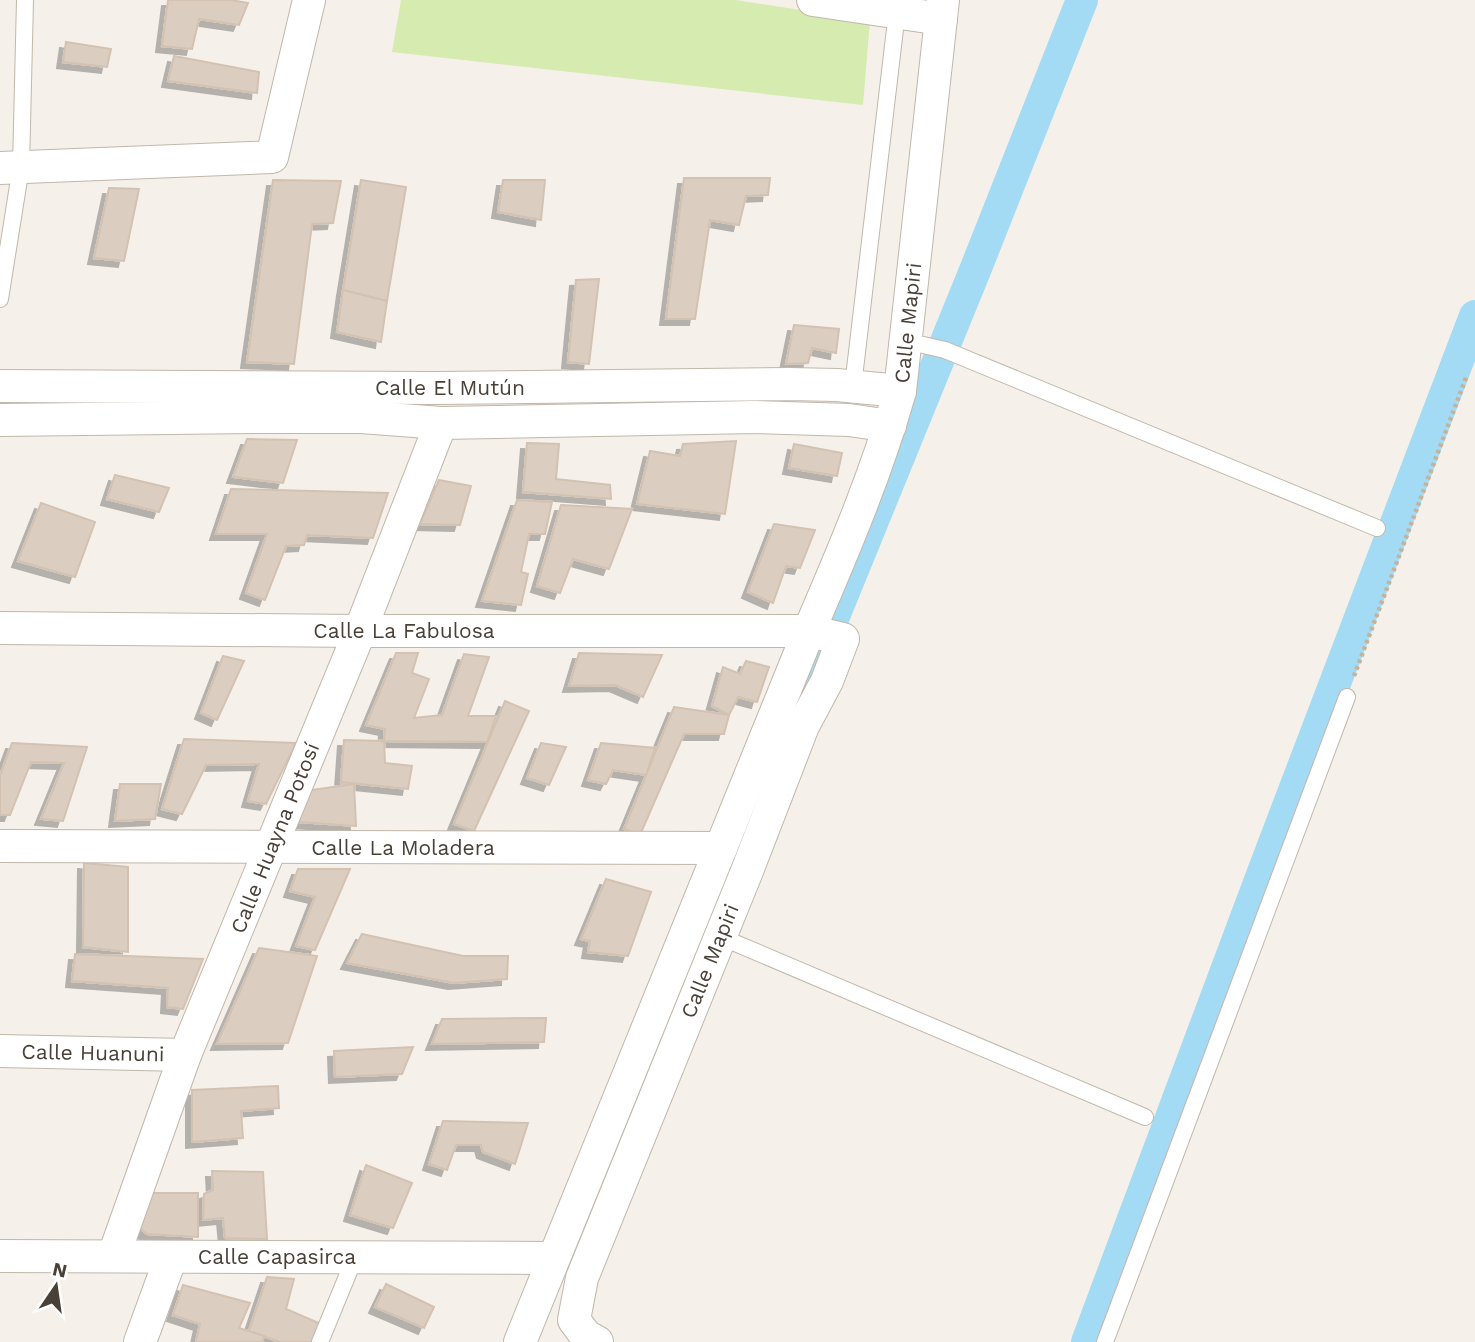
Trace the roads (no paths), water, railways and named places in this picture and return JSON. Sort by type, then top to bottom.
[{"type":"street","points":[[11,168],[272,158],[309,0]]},
{"type":"street","points":[[813,0],[897,12],[942,9]]},
{"type":"street","name":"Calle Mapiri","points":[[520,1342],[809,631],[858,518],[890,426],[900,391],[942,9]]},
{"type":"street","name":"Calle El Mutún","points":[[0,386],[436,388],[789,384],[900,391]]},
{"type":"street","name":"Calle El Mutún","points":[[0,420],[298,417],[441,422],[755,416],[849,420],[890,426]]},
{"type":"street","name":"Calle Huayna Potosí","points":[[114,1255],[186,1055],[360,631],[441,422]]},
{"type":"street","name":"Calle La Fabulosa","points":[[0,628],[809,631]]},
{"type":"street","name":"Calle Mapiri","points":[[597,1342],[586,1336],[573,1320],[582,1278],[803,726],[827,681],[843,639],[809,631]]},
{"type":"street","name":"Calle La Moladera","points":[[0,846],[721,848]]},
{"type":"street","name":"Calle Huanuni","points":[[0,1051],[186,1055]]},
{"type":"street","name":"Calle Capasirca","points":[[0,1256],[553,1258]]},
{"type":"street","points":[[140,1342],[171,1257]]},
{"type":"lane","points":[[0,299],[25,0]]},
{"type":"lane","points":[[853,386],[897,12]]},
{"type":"lane","points":[[906,341],[945,350],[1377,528]]},
{"type":"lane","points":[[1105,1342],[1346,697]]},
{"type":"lane","points":[[720,937],[1145,1117]]},
{"type":"lane","points":[[320,1342],[355,1257]]},
{"type":"waterway","points":[[788,729],[1082,0]]},
{"type":"waterway","points":[[1087,1342],[1475,316]]},
{"type":"waterway","points":[[602,1182],[728,877]]}]
